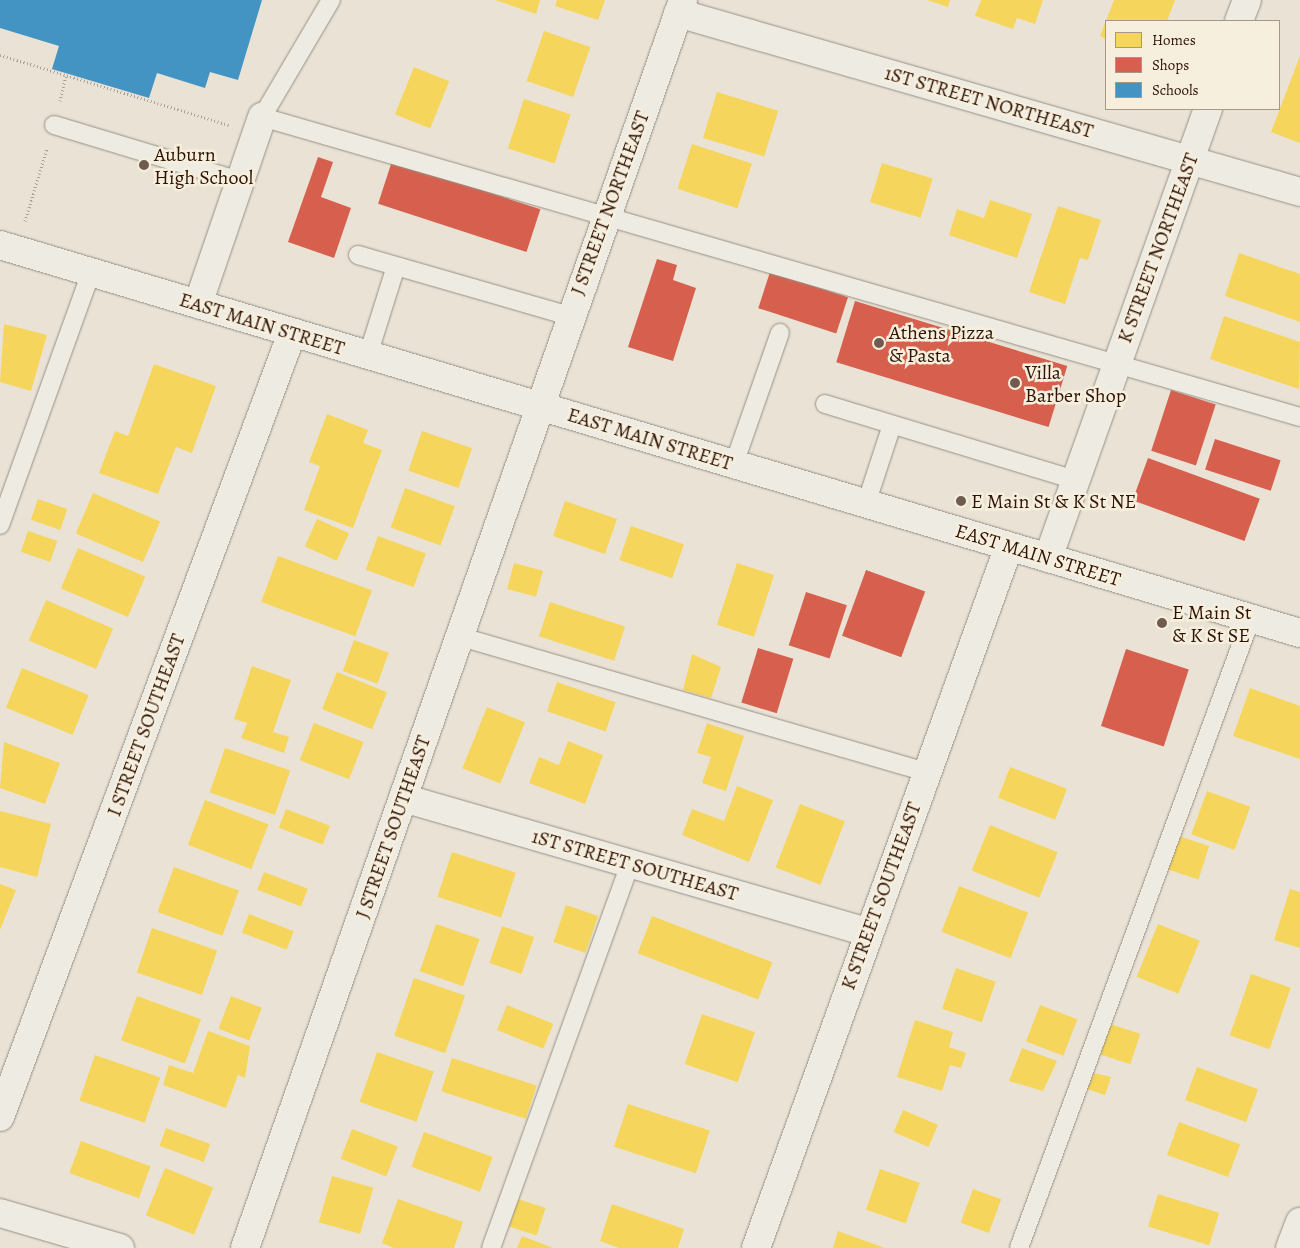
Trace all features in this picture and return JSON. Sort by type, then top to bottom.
[{"type":"street","points":[[1239,20],[1247,0]]},
{"type":"street","name":"1ST STREET NORTHEAST","points":[[681,6],[1300,192]]},
{"type":"street","name":"J STREET NORTHEAST","points":[[537,406],[681,6]]},
{"type":"street","name":"K STREET NORTHEAST","points":[[1048,558],[1208,110]]},
{"type":"street","points":[[198,304],[259,125]]},
{"type":"street","name":"EAST MAIN STREET","points":[[8,248],[1300,633]]},
{"type":"street","name":"I STREET SOUTHEAST","points":[[0,1117],[292,333]]},
{"type":"street","name":"J STREET SOUTHEAST","points":[[245,1248],[403,798],[537,406]]},
{"type":"street","name":"K STREET SOUTHEAST","points":[[756,1248],[868,932],[1009,546]]},
{"type":"street","name":"1ST STREET SOUTHEAST","points":[[403,798],[868,932]]},
{"type":"street","points":[[0,1213],[120,1248]]},
{"type":"street","points":[[1290,1248],[1300,1222]]},
{"type":"lane","points":[[332,0],[259,125],[606,214],[1300,417]]},
{"type":"lane","points":[[54,125],[240,181]]},
{"type":"lane","points":[[358,255],[569,316]]},
{"type":"lane","points":[[368,355],[396,266]]},
{"type":"lane","points":[[0,525],[6,488],[91,272]]},
{"type":"lane","points":[[734,464],[780,333]]},
{"type":"lane","points":[[825,404],[1075,480]]},
{"type":"lane","points":[[866,504],[892,425]]},
{"type":"lane","points":[[1019,1248],[1251,618]]},
{"type":"lane","points":[[458,636],[926,772]]},
{"type":"lane","points":[[491,1248],[630,864]]},
{"type":"path","points":[[0,55],[66,75],[259,125]]},
{"type":"path","points":[[8,248],[54,125],[66,75]]},
{"type":"building: Homes","points":[[495,0],[540,0],[536,14]]},
{"type":"building: Homes","points":[[557,0],[605,0],[598,20],[555,6]]},
{"type":"building: Homes","points":[[927,0],[950,0],[948,7]]},
{"type":"building: Homes","points":[[981,0],[1043,0],[1035,24],[1017,18],[1013,29],[975,16]]},
{"type":"building: Homes","points":[[1114,0],[1175,0],[1167,20],[1106,20]]},
{"type":"building: Homes","points":[[1105,23],[1105,38],[1100,36]]},
{"type":"building: Homes","points":[[544,31],[590,47],[573,97],[527,81]]},
{"type":"building: Homes","points":[[1300,56],[1300,143],[1271,132]]},
{"type":"building: Homes","points":[[414,67],[449,81],[430,129],[395,114]]},
{"type":"building: Homes","points":[[717,92],[778,111],[764,157],[703,138]]},
{"type":"building: Homes","points":[[524,99],[571,114],[555,164],[508,148]]},
{"type":"building: Homes","points":[[692,144],[752,163],[737,208],[677,189]]},
{"type":"building: Homes","points":[[882,163],[933,178],[921,218],[870,202]]},
{"type":"building: Homes","points":[[990,200],[1032,214],[1017,258],[949,235],[957,209],[984,218]]},
{"type":"building: Homes","points":[[1058,206],[1101,220],[1088,260],[1080,258],[1065,304],[1029,292]]},
{"type":"building: Homes","points":[[1239,253],[1300,274],[1300,322],[1225,296]]},
{"type":"building: Homes","points":[[1224,316],[1300,342],[1299,389],[1210,359]]},
{"type":"building: Homes","points":[[4,324],[47,335],[31,391],[0,382]]},
{"type":"building: Homes","points":[[154,364],[216,386],[192,453],[176,447],[158,494],[99,473],[115,431],[128,436]]},
{"type":"building: Homes","points":[[327,414],[368,430],[363,443],[382,450],[353,528],[304,510],[320,466],[309,462]]},
{"type":"building: Homes","points":[[422,431],[472,448],[458,488],[408,471]]},
{"type":"building: Homes","points":[[405,488],[455,506],[440,546],[391,527]]},
{"type":"building: Homes","points":[[93,493],[160,522],[143,562],[76,534]]},
{"type":"building: Homes","points":[[38,499],[67,509],[60,530],[31,520]]},
{"type":"building: Homes","points":[[565,501],[617,519],[605,554],[553,536]]},
{"type":"building: Homes","points":[[317,519],[349,533],[337,561],[305,546]]},
{"type":"building: Homes","points":[[631,526],[684,544],[672,578],[619,560]]},
{"type":"building: Homes","points":[[28,531],[57,541],[50,562],[21,552]]},
{"type":"building: Homes","points":[[378,536],[426,553],[414,587],[366,570]]},
{"type":"building: Homes","points":[[78,548],[145,577],[128,617],[61,589]]},
{"type":"building: Homes","points":[[278,556],[372,590],[355,636],[261,602]]},
{"type":"building: Homes","points":[[514,563],[543,571],[536,597],[507,589]]},
{"type":"building: Homes","points":[[737,563],[774,575],[754,637],[717,625]]},
{"type":"building: Homes","points":[[46,600],[113,629],[96,669],[29,641]]},
{"type":"building: Homes","points":[[550,602],[625,626],[614,661],[539,636]]},
{"type":"building: Homes","points":[[354,640],[389,653],[377,684],[343,671]]},
{"type":"building: Homes","points":[[692,654],[721,667],[711,698],[683,690]]},
{"type":"building: Homes","points":[[252,666],[291,680],[273,732],[289,737],[284,753],[241,738],[247,723],[234,719]]},
{"type":"building: Homes","points":[[22,668],[89,695],[73,735],[6,708]]},
{"type":"building: Homes","points":[[337,672],[387,692],[372,729],[322,709]]},
{"type":"building: Homes","points":[[557,682],[616,702],[606,731],[547,711]]},
{"type":"building: Homes","points":[[1250,688],[1300,706],[1300,759],[1233,736]]},
{"type":"building: Homes","points":[[487,707],[525,722],[500,784],[462,768]]},
{"type":"building: Homes","points":[[314,723],[363,742],[349,779],[300,760]]},
{"type":"building: Homes","points":[[707,723],[744,736],[726,791],[702,783],[711,757],[697,753]]},
{"type":"building: Homes","points":[[568,741],[603,755],[585,804],[529,783],[539,757],[559,765]]},
{"type":"building: Homes","points":[[4,742],[60,763],[45,804],[0,788]]},
{"type":"building: Homes","points":[[225,748],[290,770],[275,815],[210,792]]},
{"type":"building: Homes","points":[[1010,767],[1067,789],[1055,820],[998,798]]},
{"type":"building: Homes","points":[[737,786],[773,800],[749,862],[682,835],[692,809],[724,821]]},
{"type":"building: Homes","points":[[1207,791],[1250,807],[1234,850],[1191,834]]},
{"type":"building: Homes","points":[[205,800],[268,824],[251,869],[188,845]]},
{"type":"building: Homes","points":[[800,804],[845,821],[820,885],[776,867]]},
{"type":"building: Homes","points":[[286,809],[330,826],[323,845],[279,828]]},
{"type":"building: Homes","points":[[0,811],[51,824],[37,877],[0,867]]},
{"type":"building: Homes","points":[[990,825],[1058,852],[1039,898],[972,870]]},
{"type":"building: Homes","points":[[1175,835],[1209,846],[1198,879],[1164,868]]},
{"type":"building: Homes","points":[[452,852],[516,873],[501,917],[437,897]]},
{"type":"building: Homes","points":[[174,867],[239,891],[222,936],[158,912]]},
{"type":"building: Homes","points":[[264,872],[308,889],[301,907],[257,890]]},
{"type":"building: Homes","points":[[0,884],[16,890],[0,930]]},
{"type":"building: Homes","points":[[959,886],[1028,913],[1011,958],[941,932]]},
{"type":"building: Homes","points":[[1290,889],[1300,892],[1300,948],[1274,940]]},
{"type":"building: Homes","points":[[566,905],[598,916],[585,953],[553,942]]},
{"type":"building: Homes","points":[[249,914],[294,931],[287,950],[242,933]]},
{"type":"building: Homes","points":[[652,916],[772,962],[758,1000],[638,953]]},
{"type":"building: Homes","points":[[436,924],[479,939],[463,986],[420,971]]},
{"type":"building: Homes","points":[[1158,924],[1200,941],[1178,994],[1137,977]]},
{"type":"building: Homes","points":[[502,926],[534,937],[521,974],[489,963]]},
{"type":"building: Homes","points":[[152,928],[217,950],[202,995],[137,972]]},
{"type":"building: Homes","points":[[956,968],[996,982],[982,1022],[942,1009]]},
{"type":"building: Homes","points":[[1251,974],[1291,988],[1270,1049],[1230,1035]]},
{"type":"building: Homes","points":[[414,978],[465,996],[445,1053],[394,1036]]},
{"type":"building: Homes","points":[[137,996],[201,1019],[185,1063],[121,1040]]},
{"type":"building: Homes","points":[[231,996],[262,1008],[249,1041],[218,1029]]},
{"type":"building: Homes","points":[[507,1005],[553,1024],[543,1049],[497,1030]]},
{"type":"building: Homes","points":[[1040,1005],[1077,1019],[1063,1056],[1026,1041]]},
{"type":"building: Homes","points":[[702,1014],[755,1032],[738,1082],[685,1064]]},
{"type":"building: Homes","points":[[915,1020],[953,1032],[949,1047],[966,1053],[961,1068],[950,1065],[942,1091],[897,1077]]},
{"type":"building: Homes","points":[[1107,1023],[1140,1034],[1130,1064],[1097,1053]]},
{"type":"building: Homes","points":[[208,1031],[250,1046],[245,1078],[238,1075],[226,1108],[163,1085],[169,1065],[193,1073]]},
{"type":"building: Homes","points":[[1022,1048],[1057,1061],[1043,1091],[1009,1081]]},
{"type":"building: Homes","points":[[377,1052],[434,1072],[416,1122],[360,1102]]},
{"type":"building: Homes","points":[[95,1055],[160,1077],[145,1123],[79,1100]]},
{"type":"building: Homes","points":[[452,1058],[537,1086],[526,1119],[441,1091]]},
{"type":"building: Homes","points":[[1197,1067],[1258,1089],[1246,1122],[1185,1100]]},
{"type":"building: Homes","points":[[1094,1073],[1111,1077],[1105,1095],[1087,1089]]},
{"type":"building: Homes","points":[[628,1104],[710,1131],[696,1173],[614,1147]]},
{"type":"building: Homes","points":[[903,1110],[938,1125],[929,1147],[894,1132]]},
{"type":"building: Homes","points":[[1179,1122],[1240,1144],[1228,1177],[1167,1155]]},
{"type":"building: Homes","points":[[166,1128],[210,1144],[204,1162],[160,1146]]},
{"type":"building: Homes","points":[[352,1129],[398,1147],[386,1176],[341,1159]]},
{"type":"building: Homes","points":[[424,1132],[493,1157],[480,1192],[411,1167]]},
{"type":"building: Homes","points":[[81,1141],[151,1166],[139,1198],[69,1173]]},
{"type":"building: Homes","points":[[165,1168],[213,1187],[194,1235],[146,1215]]},
{"type":"building: Homes","points":[[880,1169],[920,1183],[906,1223],[866,1210]]},
{"type":"building: Homes","points":[[332,1176],[373,1188],[360,1234],[319,1222]]},
{"type":"building: Homes","points":[[973,1189],[1001,1199],[989,1233],[961,1223]]},
{"type":"building: Homes","points":[[1158,1194],[1219,1213],[1209,1245],[1148,1227]]},
{"type":"building: Homes","points":[[398,1199],[463,1222],[454,1248],[394,1248],[382,1243]]},
{"type":"building: Homes","points":[[518,1199],[546,1208],[537,1236],[509,1227]]},
{"type":"building: Homes","points":[[612,1204],[684,1229],[678,1248],[619,1248],[600,1241]]},
{"type":"building: Homes","points":[[838,1231],[885,1248],[833,1248]]},
{"type":"building: Homes","points":[[522,1236],[553,1248],[517,1248]]},
{"type":"building: Shops","points":[[318,157],[333,162],[321,197],[351,208],[334,258],[288,242]]},
{"type":"building: Shops","points":[[392,161],[540,209],[526,252],[378,204]]},
{"type":"building: Shops","points":[[657,259],[677,265],[673,280],[696,288],[673,361],[628,347]]},
{"type":"building: Shops","points":[[770,272],[848,297],[836,333],[758,308]]},
{"type":"building: Shops","points":[[855,301],[1067,366],[1049,427],[836,362]]},
{"type":"building: Shops","points":[[1171,390],[1216,405],[1196,465],[1151,451]]},
{"type":"building: Shops","points":[[1215,439],[1281,460],[1271,491],[1205,469]]},
{"type":"building: Shops","points":[[1148,458],[1260,499],[1244,541],[1133,500]]},
{"type":"building: Shops","points":[[866,570],[925,592],[901,657],[842,636]]},
{"type":"building: Shops","points":[[806,592],[847,605],[830,659],[789,645]]},
{"type":"building: Shops","points":[[758,648],[793,659],[777,713],[741,703]]},
{"type":"building: Shops","points":[[1126,649],[1189,669],[1164,746],[1101,726]]},
{"type":"building: Schools","points":[[0,0],[262,0],[238,80],[210,72],[205,88],[157,73],[149,98],[52,69],[59,46],[0,28]]},
{"type":"place","name":"Auburn High School","points":[[144,165]]},
{"type":"place","name":"Athens Pizza & Pasta","points":[[879,343]]},
{"type":"place","name":"Villa Barber Shop","points":[[1015,383]]},
{"type":"place","name":"E Main St & K St NE","points":[[961,501]]},
{"type":"place","name":"E Main St & K St SE","points":[[1162,623]]}]
